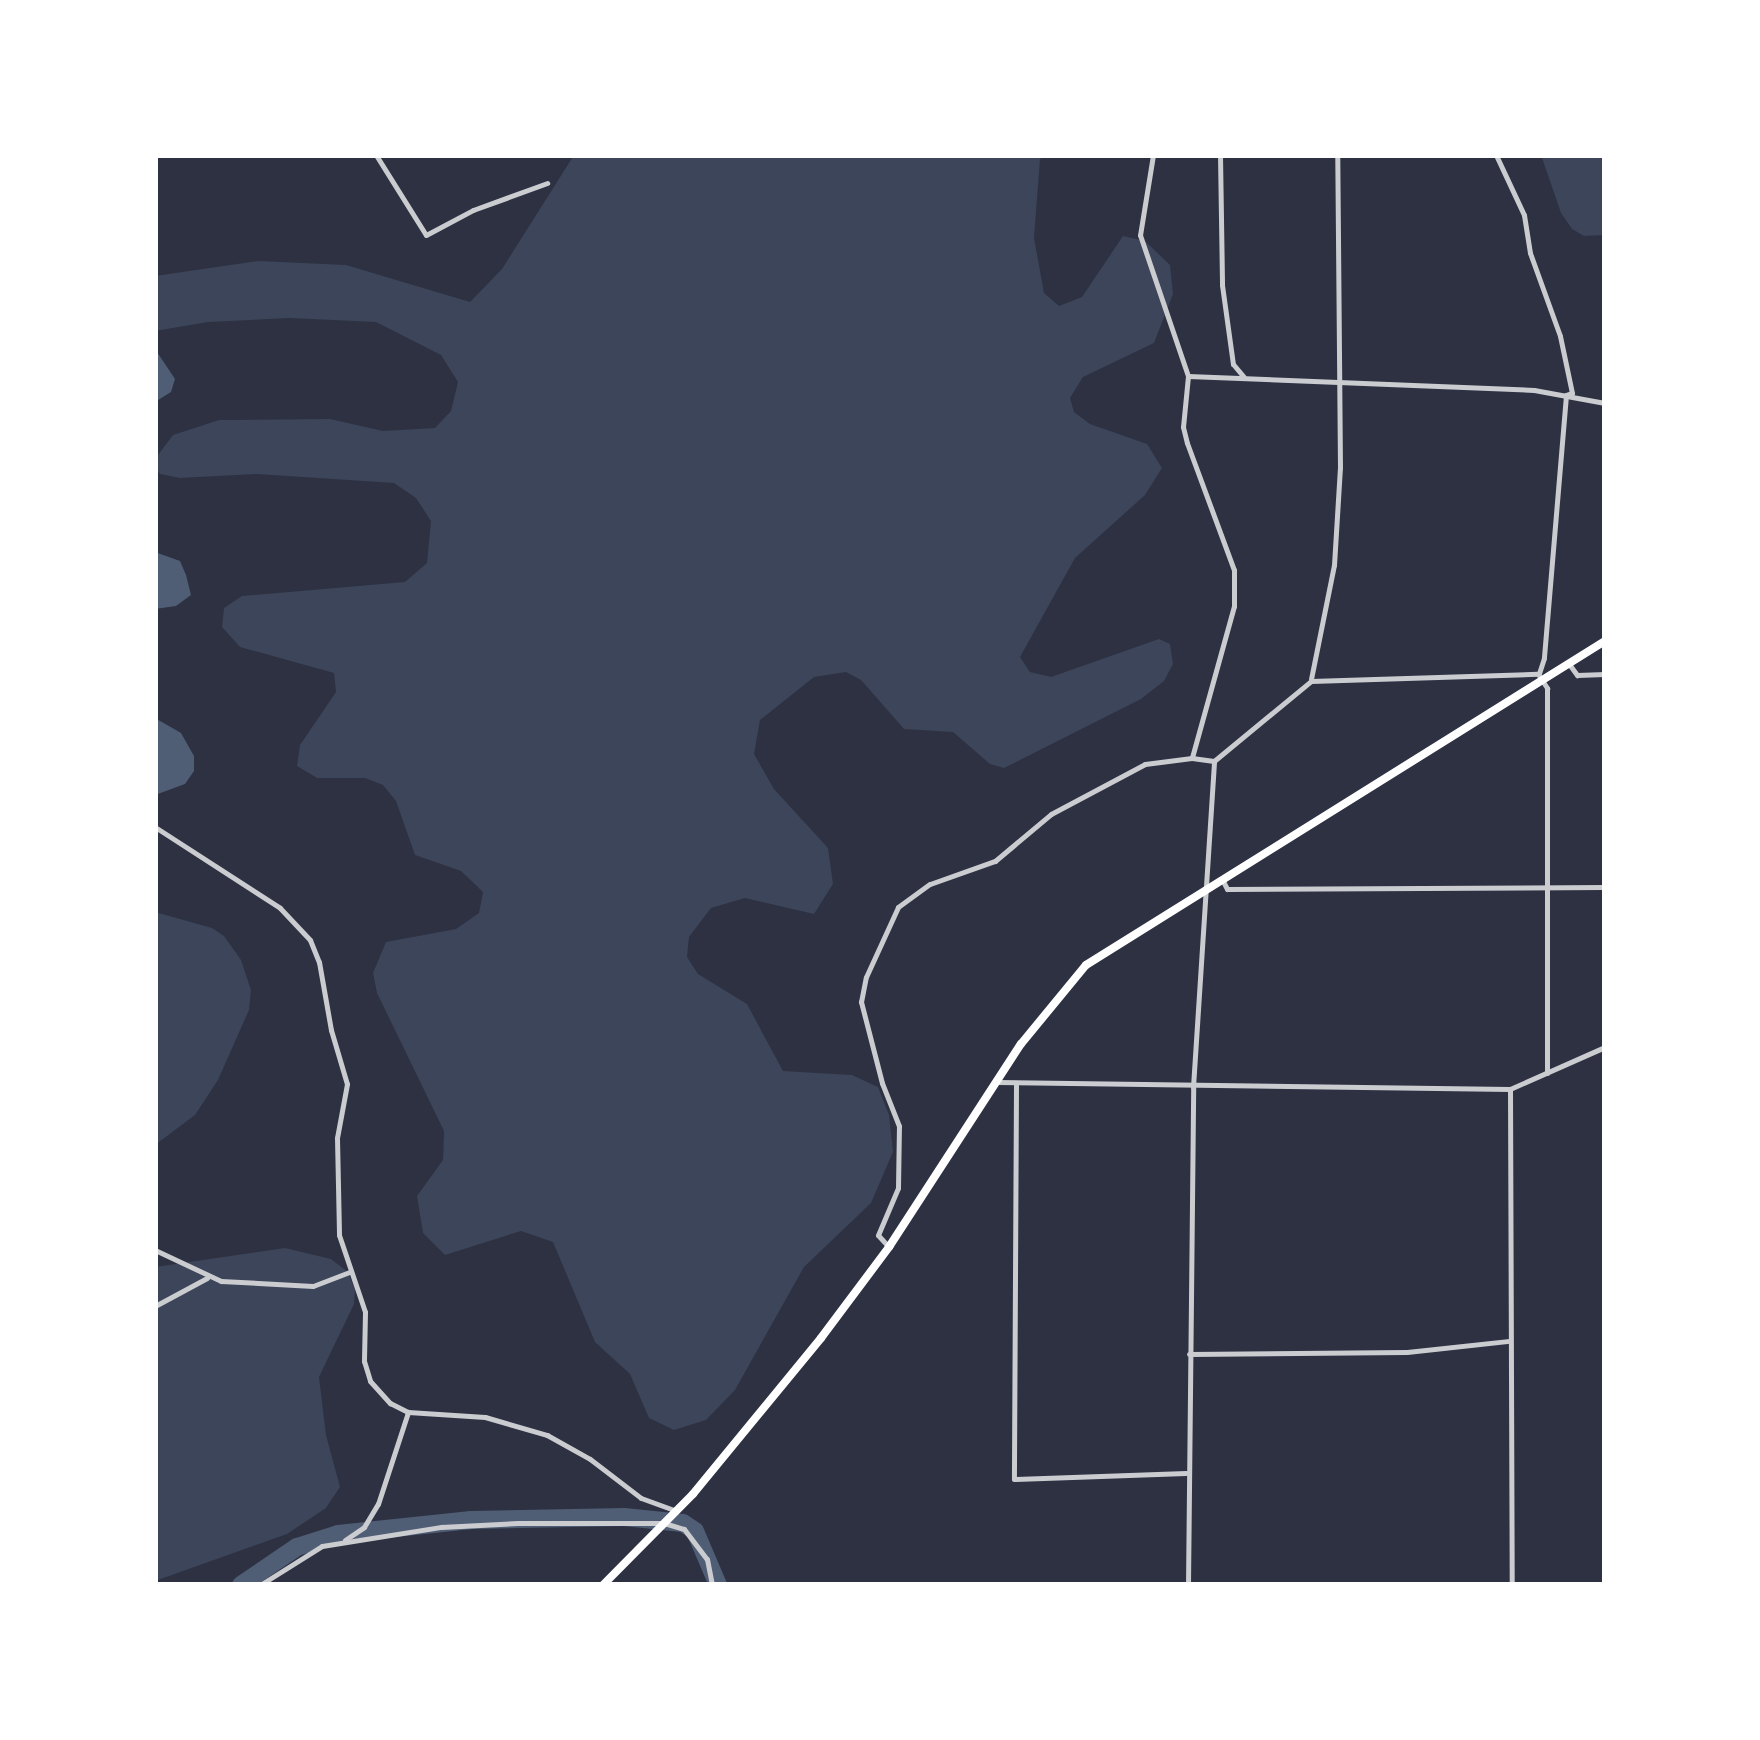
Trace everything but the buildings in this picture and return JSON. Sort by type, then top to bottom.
[{"type":"main road","points":[[604,1585],[677,1511],[821,1338],[889,1247],[1040,1018],[1086,966],[1204,888],[1605,641]]},
{"type":"street","points":[[376,155],[426,235],[472,210],[546,183]]},
{"type":"street","points":[[1153,155],[1140,235],[1188,376],[1183,427],[1196,473],[1234,570],[1236,589],[1192,758]]},
{"type":"street","points":[[1220,155],[1222,285],[1233,364],[1244,377]]},
{"type":"street","points":[[1311,681],[1334,565],[1341,385],[1338,155]]},
{"type":"street","points":[[1496,155],[1521,206],[1534,269],[1564,350],[1572,393],[1566,395]]},
{"type":"street","points":[[1188,376],[1518,389],[1605,403]]},
{"type":"street","points":[[1547,1073],[1548,688],[1540,678],[1566,395]]},
{"type":"street","points":[[1569,664],[1577,675],[1605,674]]},
{"type":"street","points":[[1188,1585],[1186,1473],[1193,1087],[1214,761],[1311,681],[1540,678]]},
{"type":"street","points":[[889,1247],[878,1235],[898,1188],[900,1126],[882,1083],[861,1002],[866,977],[898,907],[930,884],[995,861],[1051,814],[1145,764],[1192,758],[1214,761]]},
{"type":"street","points":[[155,826],[280,908],[314,951],[326,979],[331,1030],[347,1084],[337,1150],[338,1234],[365,1312],[366,1373],[390,1404],[408,1412],[496,1419],[547,1434],[590,1459],[641,1498],[677,1511]]},
{"type":"street","points":[[1222,878],[1228,889],[1605,887]]},
{"type":"street","points":[[996,1082],[1510,1090],[1605,1047]]},
{"type":"street","points":[[1016,1085],[1014,1479],[1186,1473]]},
{"type":"street","points":[[1510,1090],[1512,1585]]},
{"type":"street","points":[[155,1250],[207,1278],[300,1286],[350,1272]]},
{"type":"street","points":[[155,1306],[207,1278]]},
{"type":"street","points":[[1188,1354],[1407,1352],[1509,1341]]},
{"type":"street","points":[[342,1541],[364,1527],[378,1504],[408,1412]]},
{"type":"street","points":[[260,1585],[322,1546],[342,1541],[499,1524],[664,1523],[694,1537],[707,1559],[712,1585]]},
{"type":"shaded area","points":[[574,155],[1047,155],[1040,159],[1034,238],[1044,293],[1059,306],[1082,297],[1123,236],[1145,241],[1170,265],[1173,294],[1154,343],[1083,377],[1070,398],[1074,412],[1090,424],[1147,444],[1162,468],[1145,495],[1075,558],[1020,657],[1030,672],[1051,677],[1159,639],[1170,644],[1173,664],[1164,681],[1141,699],[1004,768],[990,764],[953,732],[904,729],[861,680],[846,672],[814,677],[760,720],[754,754],[774,789],[828,848],[833,884],[814,914],[745,898],[711,908],[689,937],[687,957],[698,974],[747,1004],[783,1071],[852,1075],[878,1087],[889,1115],[893,1152],[871,1203],[804,1267],[735,1390],[706,1420],[674,1430],[649,1418],[630,1374],[595,1342],[553,1242],[521,1231],[445,1255],[423,1233],[417,1196],[443,1160],[444,1131],[377,993],[373,973],[386,942],[456,929],[479,913],[483,892],[461,871],[415,855],[396,801],[383,785],[365,778],[317,778],[297,766],[300,745],[336,692],[334,673],[240,647],[222,627],[224,608],[242,596],[405,582],[427,563],[431,521],[416,498],[394,483],[257,474],[180,478],[160,474],[155,466],[155,459],[173,435],[219,420],[330,419],[383,431],[435,428],[451,411],[458,382],[441,355],[376,322],[289,318],[208,322],[155,331],[155,276],[258,261],[346,265],[470,302],[502,269]]},
{"type":"shaded area","points":[[1541,155],[1605,155],[1605,235],[1584,236],[1572,229],[1561,213]]},
{"type":"shaded area","points":[[155,349],[175,379],[171,392],[155,402]]},
{"type":"shaded area","points":[[155,552],[180,561],[186,575],[191,595],[176,606],[155,609]]},
{"type":"shaded area","points":[[155,718],[181,733],[194,756],[194,771],[185,784],[155,795]]},
{"type":"shaded area","points":[[155,912],[212,928],[224,936],[241,960],[251,990],[249,1010],[218,1080],[195,1115],[155,1145]]},
{"type":"shaded area","points":[[285,1248],[331,1259],[348,1272],[355,1290],[354,1304],[319,1377],[326,1435],[340,1487],[326,1508],[287,1534],[155,1581],[155,1267]]},
{"type":"waterway","points":[[241,1585],[297,1547],[338,1534],[471,1520],[624,1517],[683,1523],[695,1531],[718,1585]]}]
